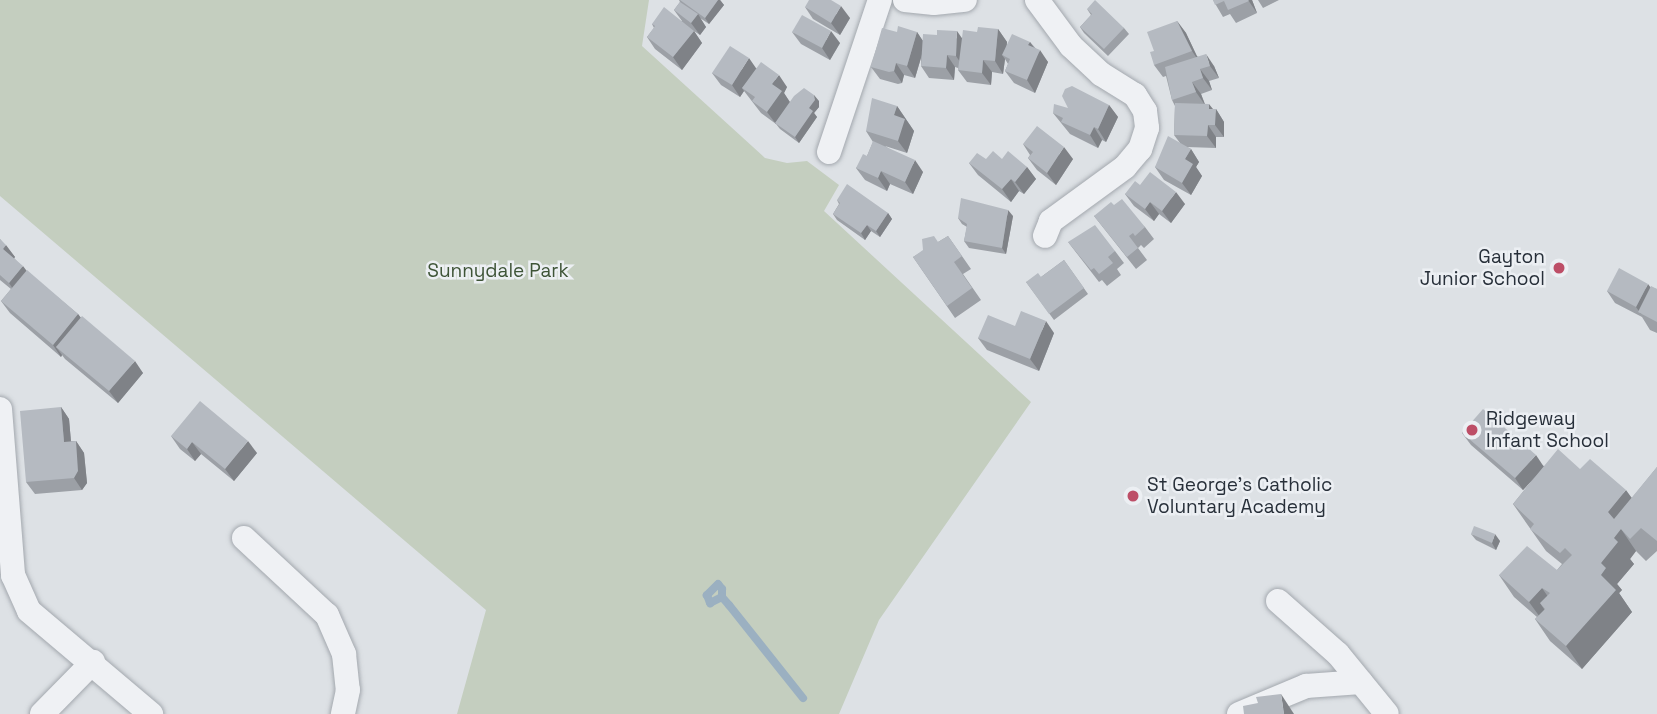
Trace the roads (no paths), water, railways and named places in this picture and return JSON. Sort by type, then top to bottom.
[{"type":"street","points":[[829,152],[880,0]]},
{"type":"street","points":[[905,0],[934,3],[965,0]]},
{"type":"street","points":[[1037,0],[1072,46],[1101,74],[1135,95],[1145,111],[1147,128],[1140,149],[1125,167],[1051,221],[1045,236]]},
{"type":"street","points":[[0,409],[3,484],[13,575],[29,611],[93,662],[151,714]]},
{"type":"street","points":[[244,538],[327,615],[344,654],[348,691],[343,714]]},
{"type":"street","points":[[1278,601],[1338,653],[1387,714]]},
{"type":"street","points":[[42,714],[93,662]]},
{"type":"street","points":[[1240,714],[1306,686],[1361,682]]},
{"type":"waterway","points":[[722,597],[722,589],[718,584],[707,595],[710,603],[722,597],[803,698]]},
{"type":"place","name":"Gayton Junior School","points":[[1559,268]]},
{"type":"place","name":"Ridgeway Infant School","points":[[1472,430]]},
{"type":"place","name":"St George's Catholic Voluntary Academy","points":[[1133,496]]},
{"type":"park label","name":"Sunnydale Park","points":[[498,271]]}]
